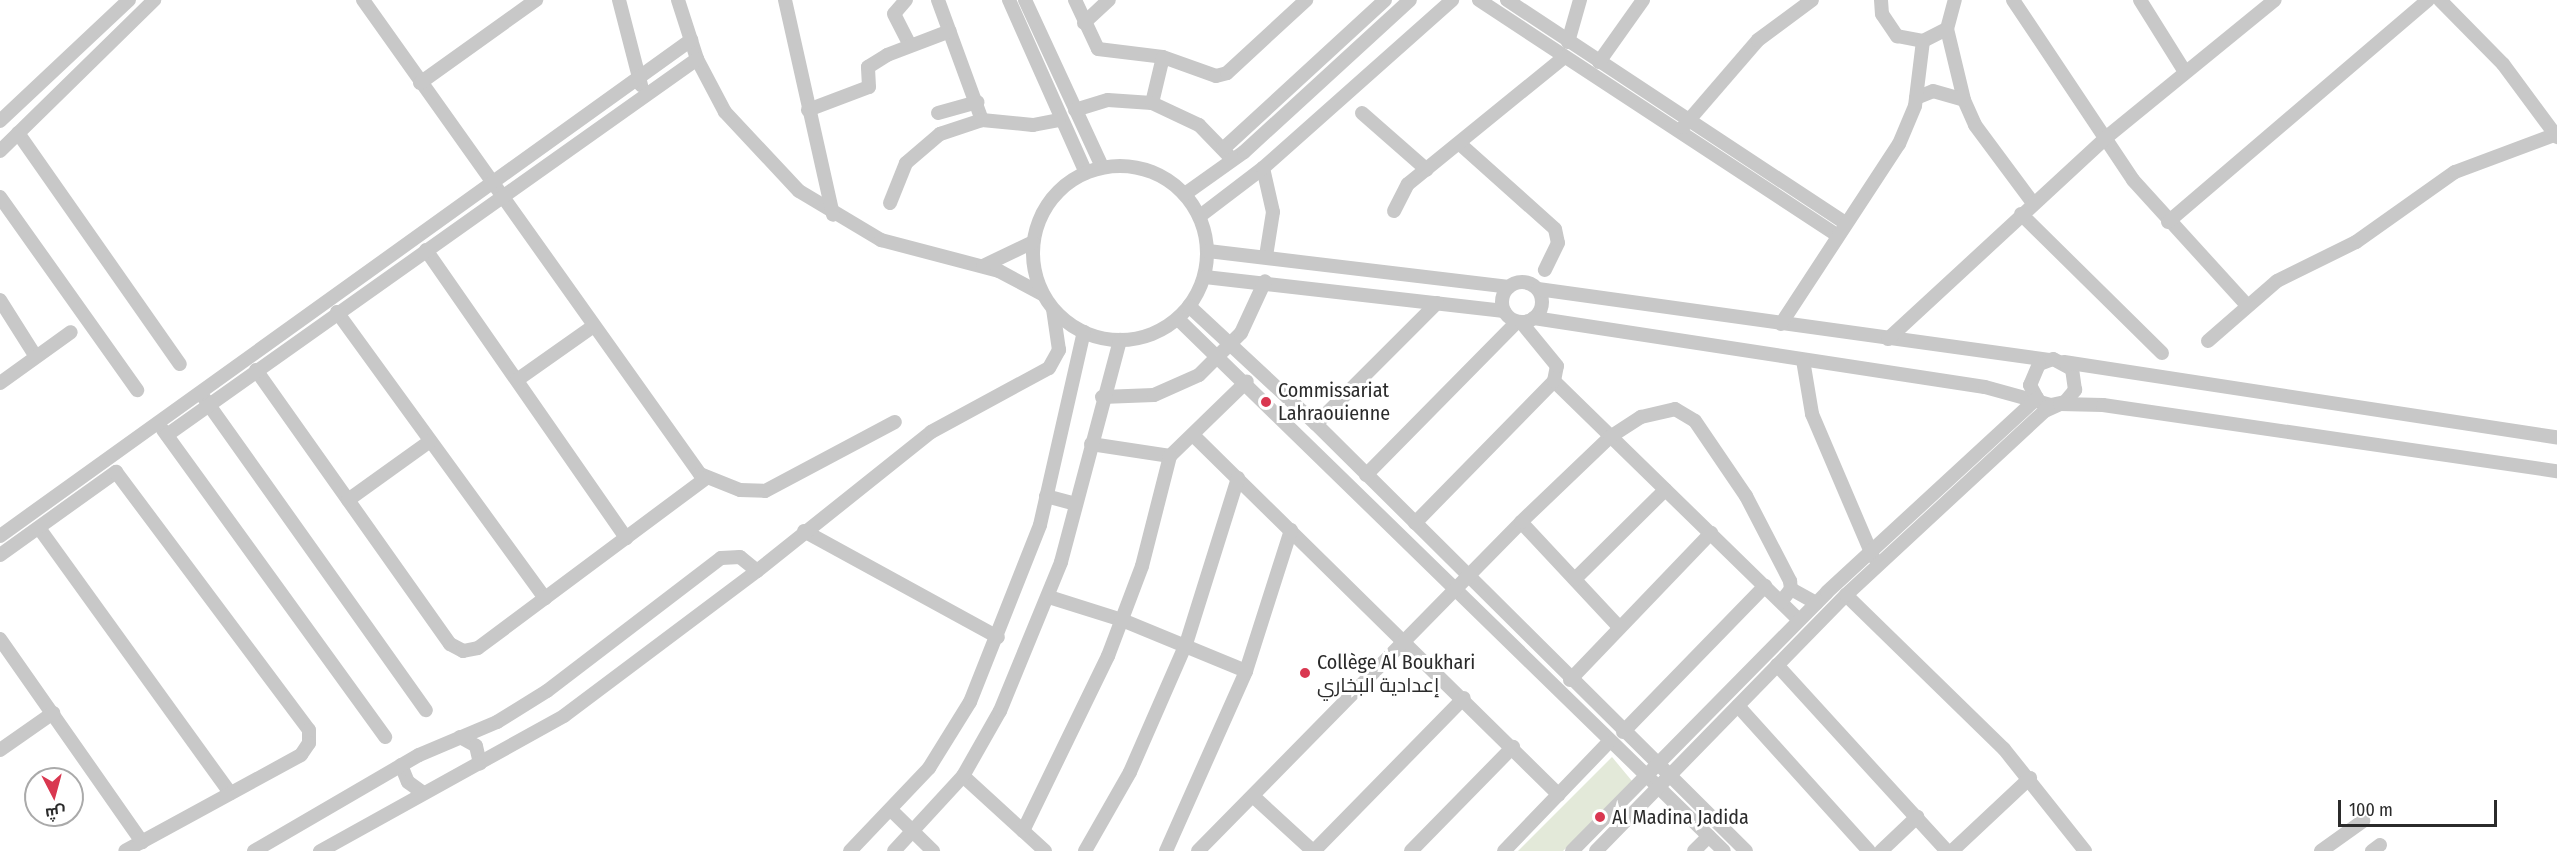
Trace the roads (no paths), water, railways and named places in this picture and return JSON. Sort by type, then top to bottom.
[{"type":"street","points":[[0,121],[129,0]]},
{"type":"street","points":[[0,151],[154,0]]},
{"type":"street","points":[[363,0],[500,199],[592,327],[706,478],[740,490],[765,491],[895,422]]},
{"type":"street","points":[[420,83],[536,0]]},
{"type":"street","points":[[619,0],[644,97]]},
{"type":"street","points":[[678,0],[697,59],[749,144],[833,215],[901,248],[983,266],[1044,296]]},
{"type":"street","points":[[784,0],[807,110],[833,215]]},
{"type":"street","points":[[906,0],[894,14],[910,45]]},
{"type":"street","points":[[938,0],[978,102],[982,120]]},
{"type":"street","points":[[1009,0],[1059,120],[1086,173]]},
{"type":"street","points":[[1025,0],[1102,167]]},
{"type":"street","points":[[1075,0],[1098,49],[1163,57],[1221,75],[1291,5],[1306,0]]},
{"type":"street","points":[[1084,23],[1109,0]]},
{"type":"street","points":[[1224,149],[1385,0]]},
{"type":"street","points":[[1185,194],[1233,160],[1410,0]]},
{"type":"street","points":[[1200,216],[1263,168],[1452,0]]},
{"type":"street","points":[[1479,0],[1564,57],[1684,125]]},
{"type":"street","points":[[1507,0],[1599,62],[1684,125],[1841,229]]},
{"type":"street","points":[[1568,42],[1580,0]]},
{"type":"street","points":[[1599,62],[1642,0]]},
{"type":"street","points":[[1684,125],[1758,39],[1812,0]]},
{"type":"street","points":[[1879,0],[1882,14],[1897,36],[1923,42],[1947,29]]},
{"type":"street","points":[[2013,0],[2108,136],[2133,180],[2168,222],[2246,304]]},
{"type":"street","points":[[2140,0],[2185,72]]},
{"type":"street","points":[[2168,222],[2428,0]]},
{"type":"street","points":[[2208,341],[2246,304],[2277,281],[2356,243],[2455,172],[2555,136],[2503,64],[2440,0]]},
{"type":"street","points":[[1957,1],[1947,29],[1964,100],[2033,203]]},
{"type":"street","points":[[1888,339],[2108,136],[2266,3]]},
{"type":"street","points":[[807,110],[869,87],[868,67],[910,45],[950,31]]},
{"type":"street","points":[[0,536],[691,40]]},
{"type":"street","points":[[1781,324],[1841,229],[1899,144],[1916,98],[1923,42]]},
{"type":"street","points":[[1152,103],[1163,57]]},
{"type":"street","points":[[1394,211],[1403,189],[1564,57]]},
{"type":"street","points":[[167,435],[337,312],[697,59]]},
{"type":"street","points":[[1916,98],[1933,91],[1964,100]]},
{"type":"street","points":[[1075,110],[1108,100],[1152,103],[1192,121],[1233,160]]},
{"type":"street","points":[[938,113],[978,102]]},
{"type":"street","points":[[1362,113],[1426,170]]},
{"type":"street","points":[[890,203],[894,182],[921,147],[950,129],[982,120],[1033,125],[1059,120]]},
{"type":"street","points":[[18,134],[180,364]]},
{"type":"street","points":[[1460,144],[1555,229],[1558,243],[1545,270]]},
{"type":"street","points":[[1102,167],[1147,170],[1185,194],[1200,216],[1208,251],[1205,277],[1189,306],[1178,319],[1144,336],[1120,340],[1083,332],[1053,309],[1044,296],[1034,270],[1033,242],[1049,202],[1086,173],[1102,167]]},
{"type":"street","points":[[1263,168],[1273,212],[1266,256]]},
{"type":"street","points":[[0,197],[137,390]]},
{"type":"street","points":[[2021,214],[2162,353]]},
{"type":"street","points":[[983,266],[1033,242]]},
{"type":"street","points":[[426,250],[626,538]]},
{"type":"street","points":[[1208,251],[1509,286],[1524,282],[1538,289],[2064,362],[2557,437]]},
{"type":"street","points":[[1205,277],[1265,281],[1504,311],[1524,321],[1803,360],[2037,398],[2060,404],[2103,405],[2557,471]]},
{"type":"street","points":[[1102,397],[1154,395],[1219,360],[1231,347],[1265,281]]},
{"type":"street","points":[[1504,311],[1509,286]]},
{"type":"street","points":[[1366,475],[1542,305],[1538,289]]},
{"type":"street","points":[[0,300],[36,357]]},
{"type":"street","points":[[1316,424],[1437,303]]},
{"type":"street","points":[[1189,306],[1316,424],[1415,523],[1463,582],[1608,743],[1724,851]]},
{"type":"street","points":[[320,851],[422,792],[480,764],[564,717],[635,667],[804,531],[951,419],[1049,368],[1059,350],[1053,309]]},
{"type":"street","points":[[337,312],[545,598]]},
{"type":"street","points":[[1178,319],[1219,360],[1247,381],[1570,680],[1746,851]]},
{"type":"street","points":[[1415,523],[1554,381],[1557,366],[1524,321]]},
{"type":"street","points":[[516,380],[592,327]]},
{"type":"street","points":[[0,383],[71,332]]},
{"type":"street","points":[[850,851],[891,810],[958,725],[998,637],[1046,496],[1083,332]]},
{"type":"street","points":[[894,851],[914,832],[963,776],[1000,711],[1048,597],[1076,504],[1102,397],[1120,340]]},
{"type":"street","points":[[1803,360],[1812,414],[1877,566]]},
{"type":"street","points":[[2037,398],[2031,377],[2049,360]]},
{"type":"street","points":[[1596,851],[1846,595],[2045,411],[2071,397],[2076,383],[2064,362]]},
{"type":"street","points":[[256,370],[453,647],[478,648],[706,478]]},
{"type":"street","points":[[1023,831],[1093,694],[1122,620],[1157,515],[1170,456],[1247,381]]},
{"type":"street","points":[[1554,381],[1799,620]]},
{"type":"street","points":[[200,393],[426,710]]},
{"type":"street","points":[[1572,851],[1816,603],[2037,398]]},
{"type":"street","points":[[1203,849],[1404,640],[1521,522],[1610,437],[1663,410],[1687,412],[1741,488],[1791,589],[1816,603]]},
{"type":"street","points":[[158,423],[385,737]]},
{"type":"street","points":[[1193,435],[1464,698],[1559,795]]},
{"type":"street","points":[[348,500],[430,441]]},
{"type":"street","points":[[1091,444],[1170,456]]},
{"type":"street","points":[[0,555],[116,472],[307,726],[310,738],[305,752],[125,851]]},
{"type":"street","points":[[1085,851],[1130,772],[1186,644],[1238,478]]},
{"type":"street","points":[[1575,579],[1665,490]]},
{"type":"street","points":[[1046,496],[1076,504]]},
{"type":"street","points":[[1521,522],[1619,627]]},
{"type":"street","points":[[39,528],[230,793]]},
{"type":"street","points":[[1167,851],[1246,671],[1291,530]]},
{"type":"street","points":[[804,531],[998,637]]},
{"type":"street","points":[[1570,680],[1711,533]]},
{"type":"street","points":[[254,851],[401,765],[547,691],[721,558],[740,557],[757,571]]},
{"type":"street","points":[[1623,732],[1765,586]]},
{"type":"street","points":[[1781,602],[1791,589]]},
{"type":"street","points":[[1846,595],[2030,778],[2085,851]]},
{"type":"street","points":[[1048,597],[1122,620],[1186,644],[1246,671]]},
{"type":"street","points":[[0,639],[142,842]]},
{"type":"street","points":[[1777,665],[1947,851]]},
{"type":"street","points":[[1254,797],[1314,851],[1464,698]]},
{"type":"street","points":[[1738,706],[1869,851]]},
{"type":"street","points":[[0,750],[53,713]]},
{"type":"street","points":[[460,737],[476,746],[480,764]]},
{"type":"street","points":[[1504,851],[1608,743]]},
{"type":"street","points":[[1411,851],[1513,747]]},
{"type":"street","points":[[401,765],[408,782],[422,792]]},
{"type":"street","points":[[963,776],[1045,851]]},
{"type":"street","points":[[1952,851],[2030,778]]},
{"type":"street","points":[[891,810],[933,851]]},
{"type":"street","points":[[1881,851],[1917,817]]},
{"type":"street","points":[[2321,851],[2363,821]]},
{"type":"street","points":[[1694,851],[1708,836]]},
{"type":"place","name":"Commissariat Lahraouienne","points":[[1266,402]]},
{"type":"place","name":"Collège Al Boukhari إعدادية البخاري","points":[[1305,673]]},
{"type":"place","name":"Al Madina Jadida","points":[[1600,817]]}]
